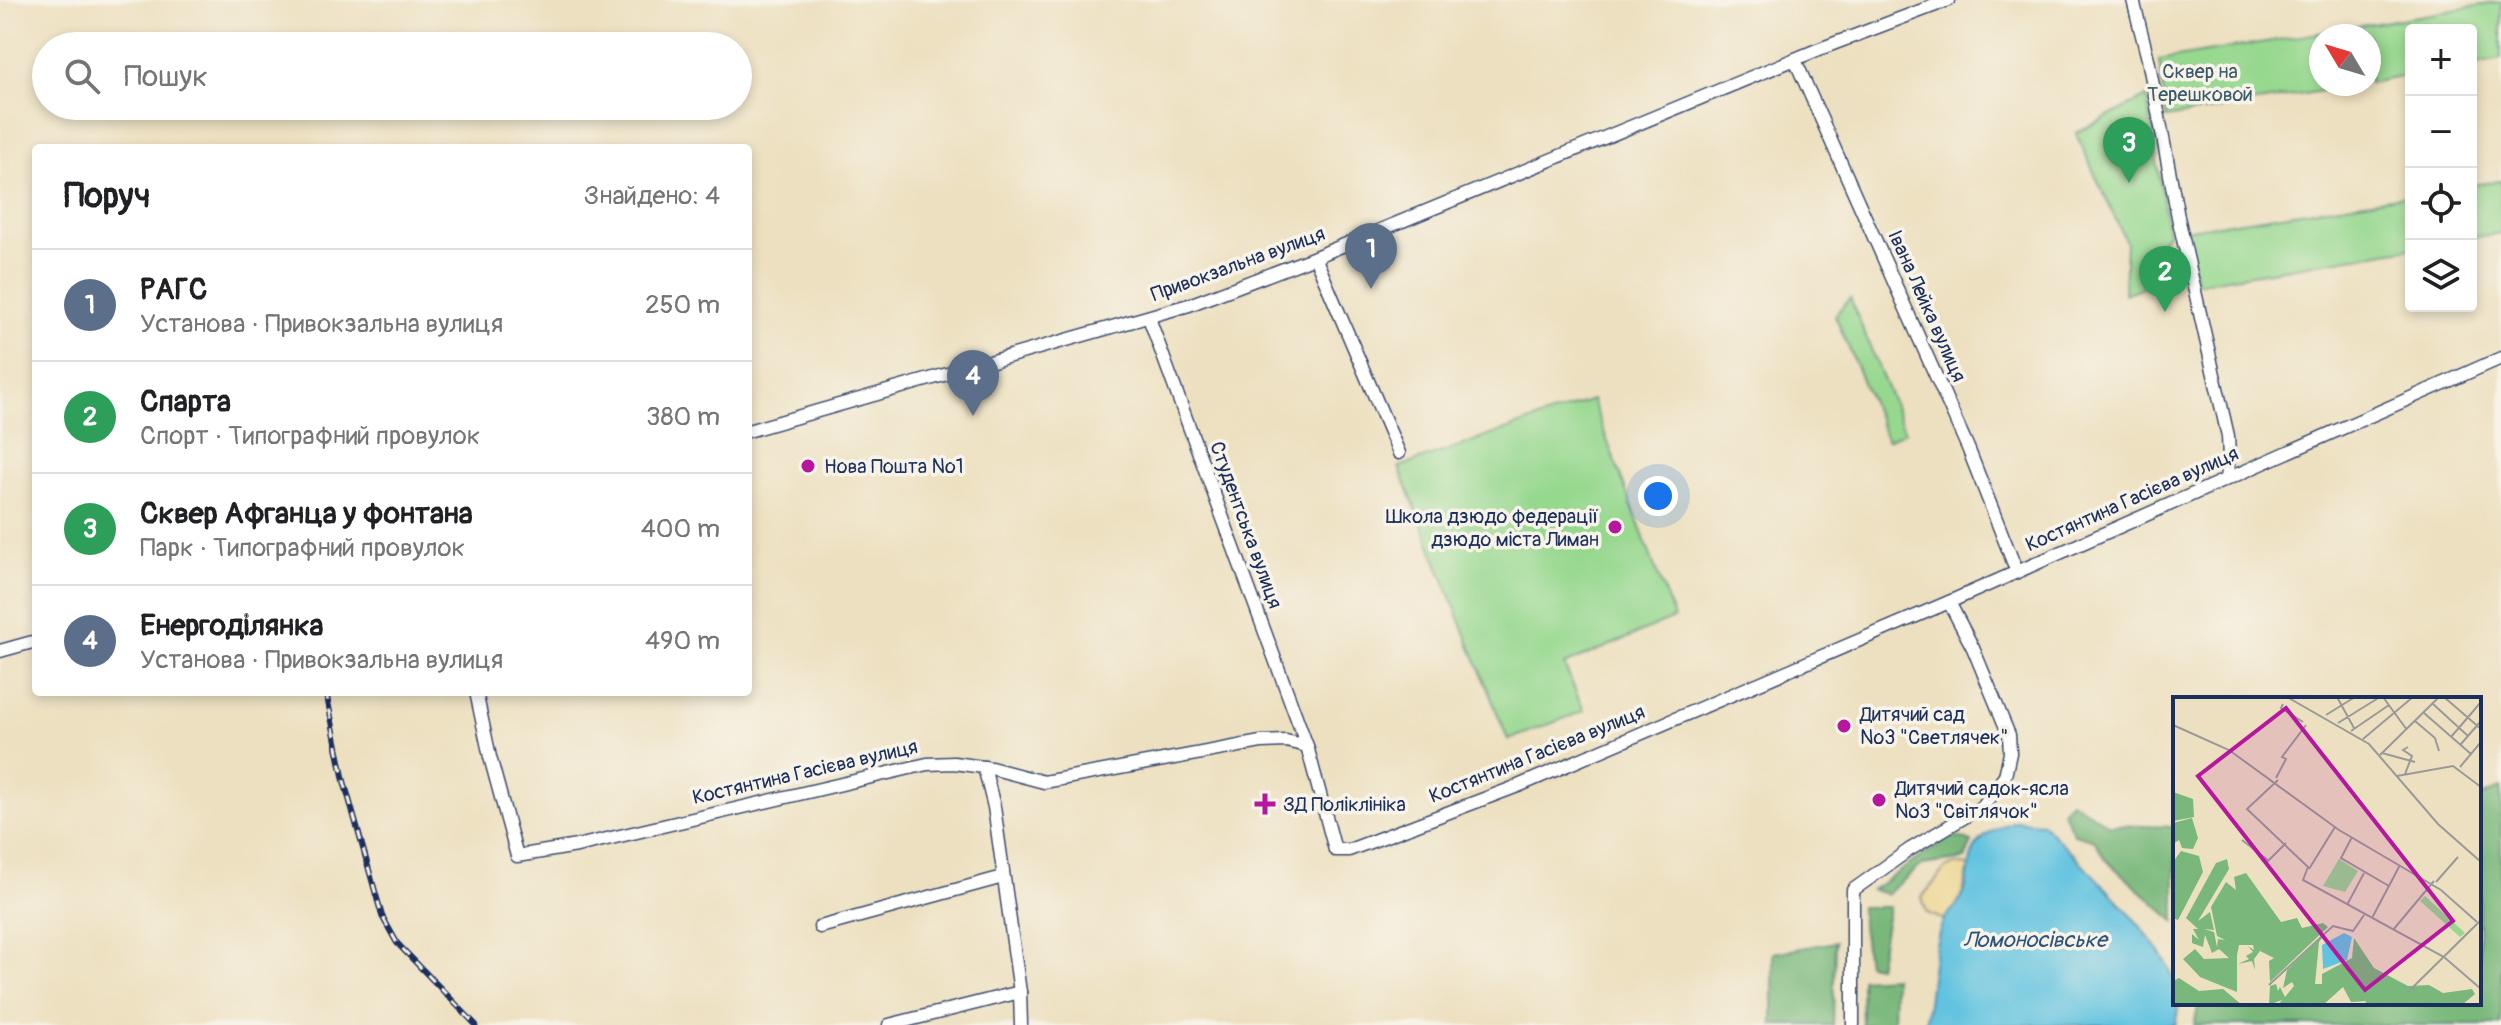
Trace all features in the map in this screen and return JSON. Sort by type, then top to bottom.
[{"type":"street","name":"Привокзальна вулиця","points":[[752,430],[1149,318],[1315,257],[1949,0]]},
{"type":"street","points":[[2133,0],[2228,436],[2226,478]]},
{"type":"street","name":"Івана Лейка вулиця","points":[[1795,60],[1968,448],[2017,572]]},
{"type":"street","points":[[1315,257],[1399,453]]},
{"type":"street","name":"Студентська вулиця","points":[[1149,318],[1307,746]]},
{"type":"street","name":"Костянтина Гасієва вулиця","points":[[477,696],[517,856],[577,846],[927,764],[954,763],[984,767],[1044,782],[1261,742],[1286,741],[1307,746],[1335,850],[1349,850],[1518,786],[1949,602],[2501,358]]},
{"type":"street","points":[[1853,1025],[1853,890],[1909,850],[1983,806],[2005,776],[2010,753],[2009,735],[1973,648],[1949,602]]},
{"type":"street","points":[[0,651],[32,642]]},
{"type":"street","points":[[984,767],[994,807],[1020,992],[1021,1025]]},
{"type":"street","points":[[820,927],[1003,877]]},
{"type":"street","points":[[889,1025],[1020,992]]},
{"type":"green space","name":"Сквер на Терешковой","points":[[2501,2],[2501,59],[2477,64],[2477,24],[2405,24],[2405,76],[2381,81],[2381,24],[2371,24]]},
{"type":"green space","name":"Сквер на Терешковой","points":[[2309,35],[2309,93],[2166,118],[2159,60]]},
{"type":"green space","points":[[2147,97],[2168,233],[2151,252],[2158,282],[2124,294],[2126,242],[2076,133]]},
{"type":"green space","points":[[2501,181],[2501,233],[2477,237],[2477,184]]},
{"type":"green space","points":[[2405,196],[2405,249],[2197,283],[2183,230]]},
{"type":"green space","points":[[1850,298],[1905,432],[1887,440],[1835,315]]},
{"type":"green space","points":[[1592,400],[1674,618],[1564,665],[1584,711],[1508,740],[1399,467]]},
{"type":"green space","points":[[2501,788],[2501,1025],[2194,1025],[2199,1005],[2481,1005],[2481,797]]},
{"type":"green space","points":[[2071,801],[2109,825],[2173,827],[2173,919],[2105,859],[2095,840],[2074,834],[2062,810]]},
{"type":"green space","points":[[1952,835],[1972,842],[1965,859],[1922,865],[1887,894],[1872,890]]},
{"type":"green space","points":[[1860,907],[1889,907],[1878,966],[1867,964]]},
{"type":"green space","points":[[1835,942],[1833,1025],[1773,1025],[1773,953]]},
{"type":"green space","points":[[1894,977],[1893,1025],[1862,1025],[1861,979]]},
{"type":"sand","name":"Ломоносівське","points":[[1956,864],[1969,866],[1959,902],[1945,920],[1927,913],[1922,897],[1946,868]]},
{"type":"water","name":"Ломоносівське","points":[[2016,821],[2042,823],[2138,923],[2155,945],[2173,979],[2173,1005],[2179,1005],[2175,1025],[1925,1025],[1940,930],[1963,896],[1977,845],[1988,834]]},
{"type":"railway","points":[[327,696],[344,781],[382,916],[397,943],[476,1025]]},
{"type":"place","name":"Сквер Афганца у фонтана","points":[[2129,183]]},
{"type":"place","name":"РАГС","points":[[1371,289]]},
{"type":"place","name":"Спарта","points":[[2165,312]]},
{"type":"place","name":"Енергоділянка","points":[[973,416]]},
{"type":"place","name":"Нова Пошта №1","points":[[808,466]]},
{"type":"place","name":"Школа дзюдо федерації дзюдо міста Лиман","points":[[1615,527]]},
{"type":"place","name":"Дитячий сад №3 \"Светлячек\"","points":[[1844,726]]},
{"type":"place","name":"Дитячий садок-ясла №3 \"Світлячок\"","points":[[1879,800]]},
{"type":"place","name":"ЗД Поліклініка","points":[[1265,804]]}]
